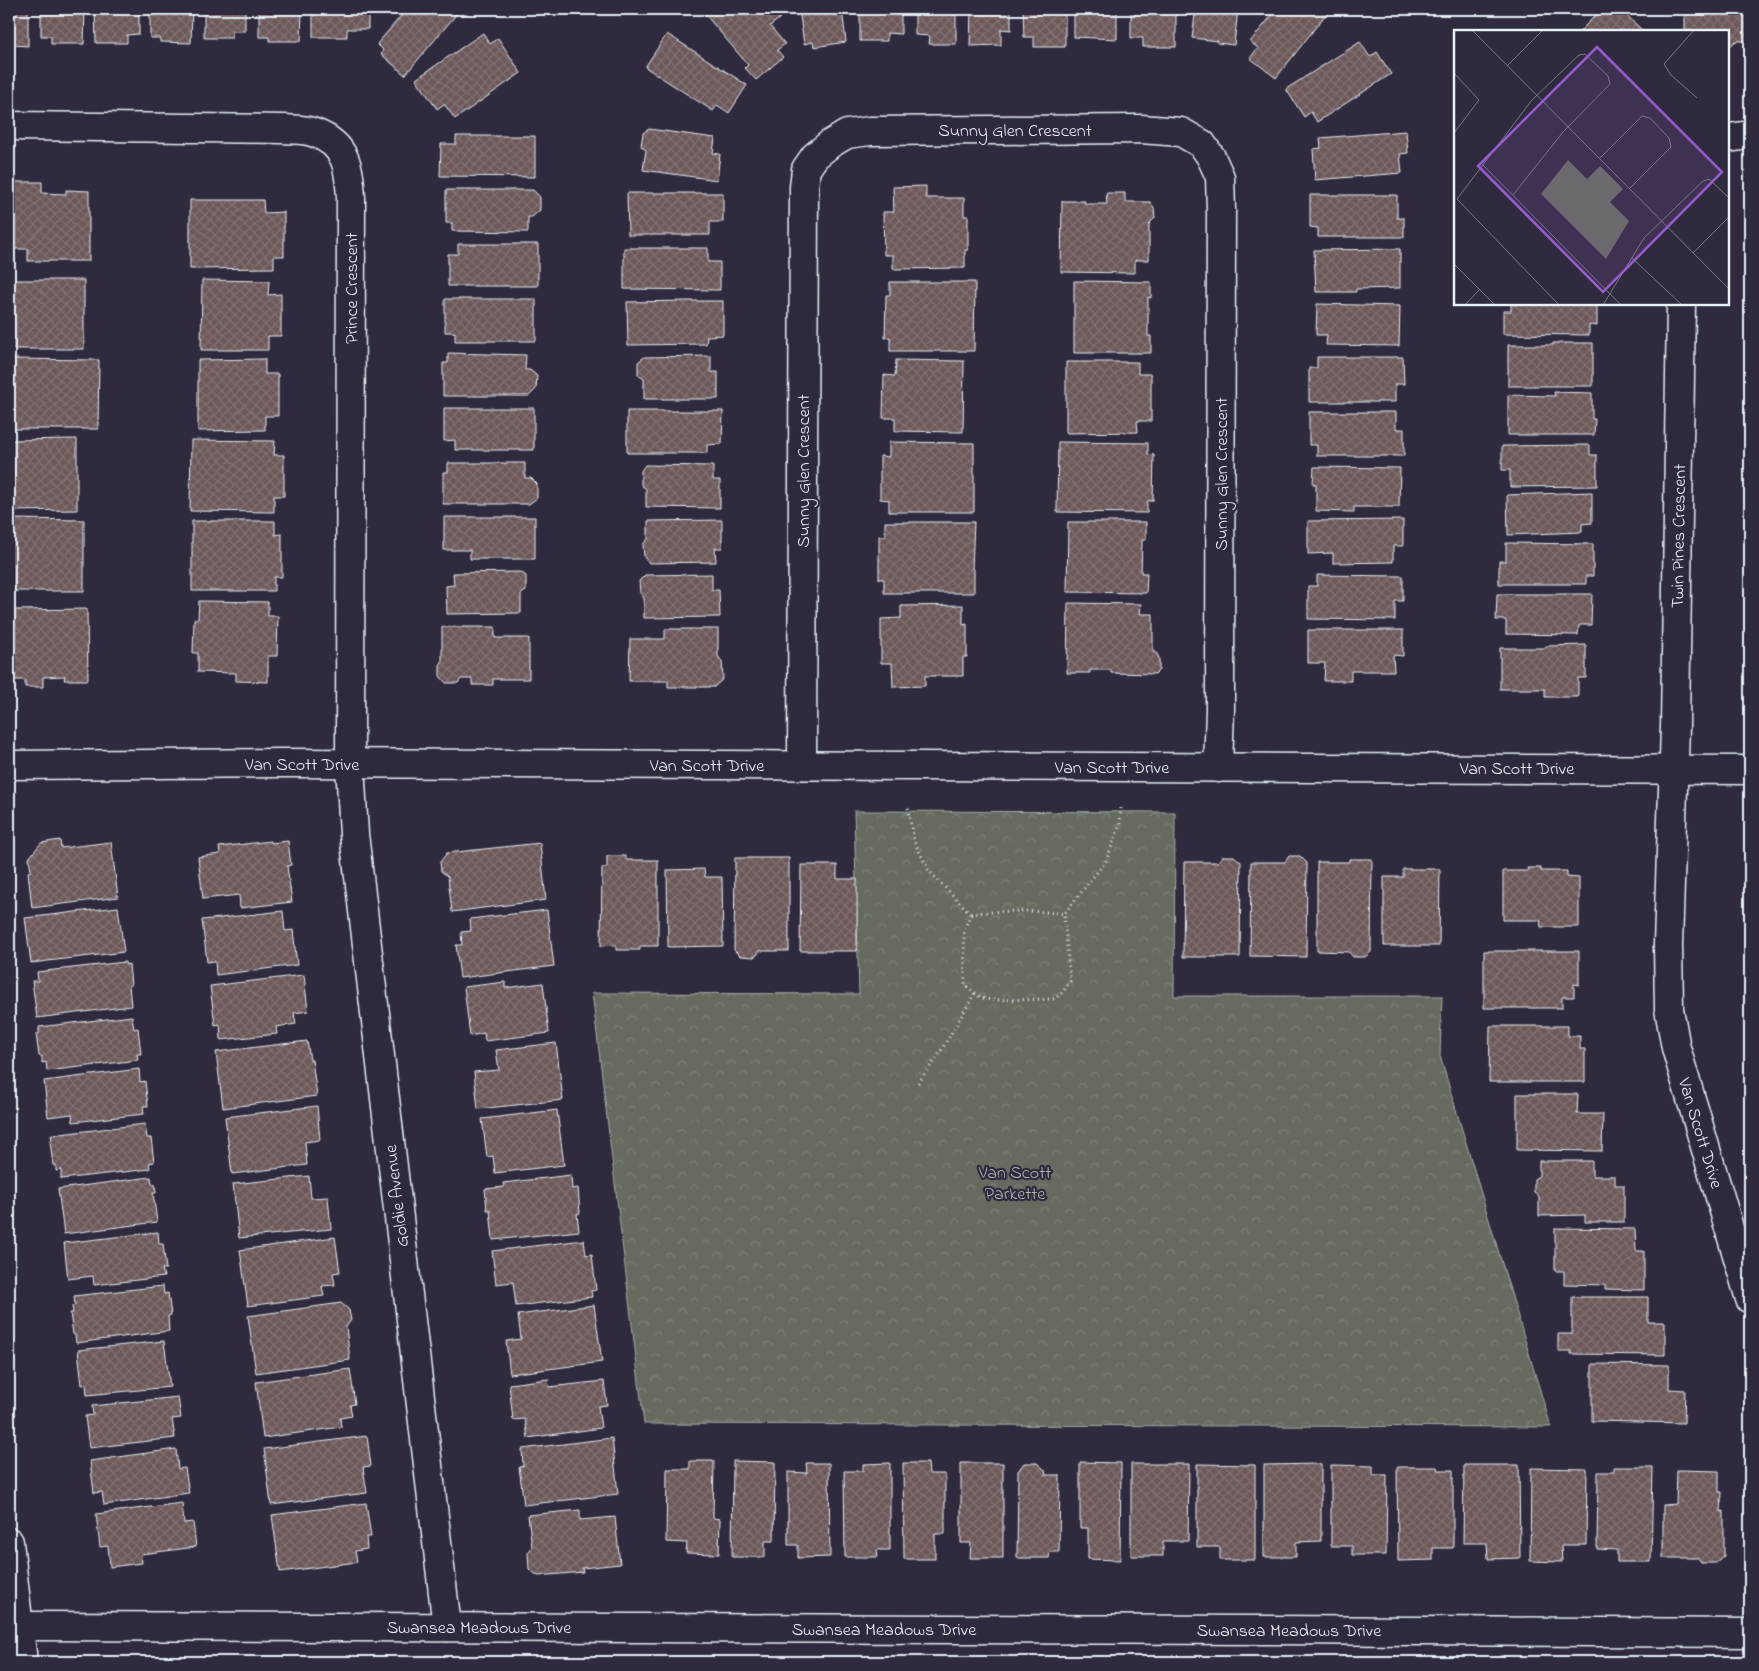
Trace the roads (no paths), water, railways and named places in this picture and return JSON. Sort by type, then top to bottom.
[{"type":"street","name":"Prince Crescent","points":[[9,126],[284,129],[314,132],[334,144],[343,155],[349,168],[351,197],[350,764]]},
{"type":"street","name":"Sunny Glen Crescent","points":[[802,765],[804,187],[806,169],[816,156],[830,144],[847,134],[870,131],[1141,129],[1181,132],[1202,144],[1211,157],[1220,177],[1220,659],[1218,768]]},
{"type":"street","points":[[1729,138],[1750,135]]},
{"type":"street","name":"Twin Pines Crescent","points":[[1673,769],[1681,305]]},
{"type":"street","name":"Goldie Avenue","points":[[350,764],[354,834],[447,1627]]},
{"type":"street","name":"Van Scott Drive","points":[[9,765],[802,765],[1673,769],[1668,945],[1669,1009],[1676,1048],[1740,1228],[1750,1299]]},
{"type":"street","points":[[1673,769],[1750,770]]},
{"type":"street","points":[[9,1542],[24,1662]]},
{"type":"street","name":"Swansea Meadows Drive","points":[[19,1626],[1750,1633]]},
{"type":"park label","name":"Van Scott Parkette","points":[[1015,1182]]}]
